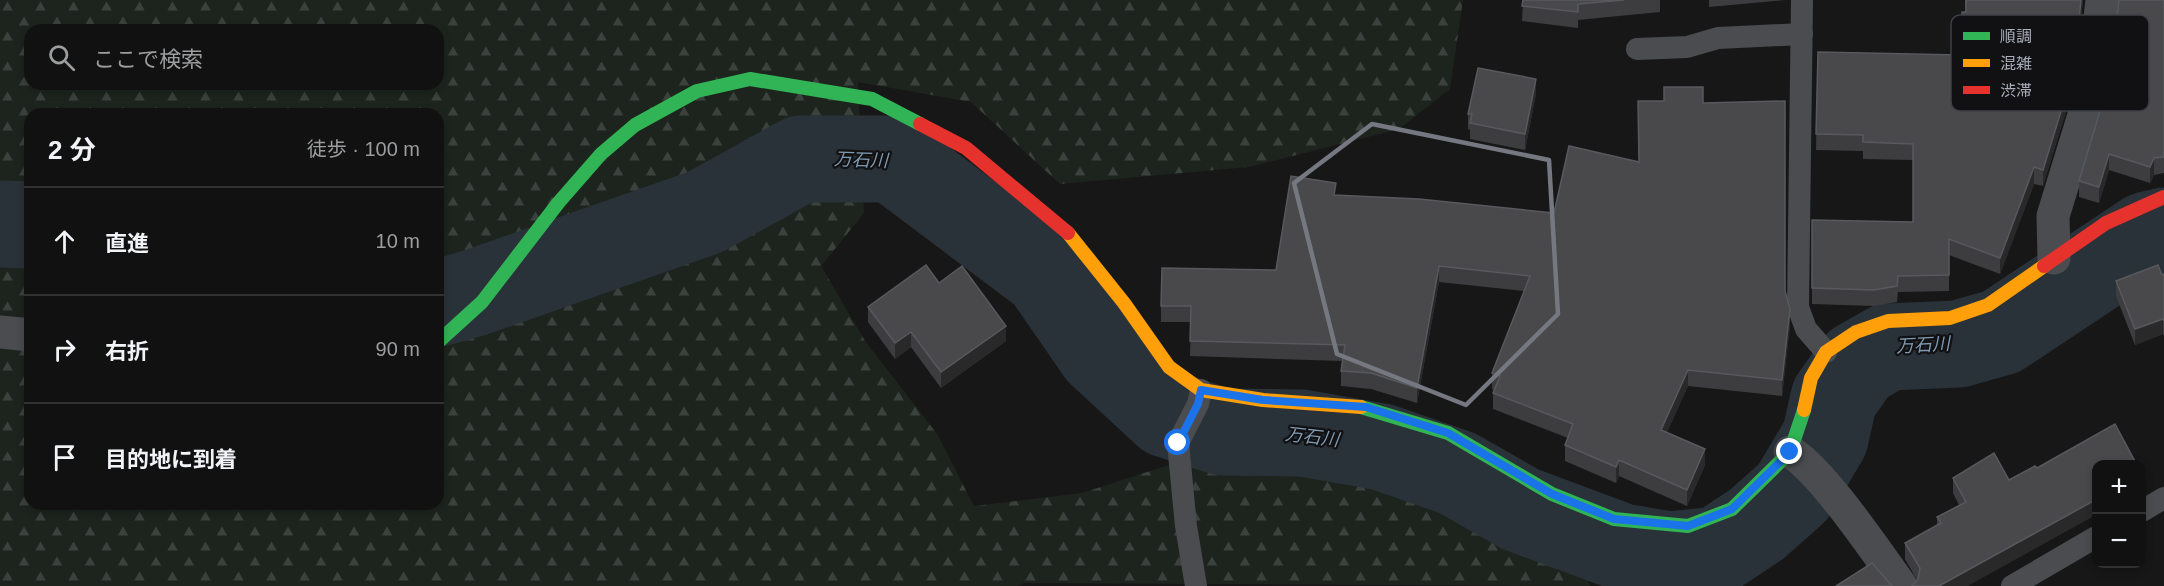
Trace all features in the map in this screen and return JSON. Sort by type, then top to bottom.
[{"type":"street","points":[[2100,15],[2102,0]]},
{"type":"street","points":[[444,337],[482,302],[559,202],[601,154],[627,132],[697,91],[750,79],[872,99],[966,148],[1062,226],[1124,303],[1169,367],[1200,397],[1366,407],[1448,433],[1552,494],[1614,519],[1688,526],[1732,509],[1795,455],[1811,378],[1826,352],[1856,332],[1888,321],[1950,318],[1988,305],[2106,222],[2164,197]]},
{"type":"street","points":[[2054,258],[2053,216],[2085,111]]},
{"type":"street","points":[[0,332],[24,334]]},
{"type":"street","points":[[1795,455],[1827,489],[1901,586]]},
{"type":"lane","points":[[1802,0],[1798,307],[1806,328],[1826,352]]},
{"type":"lane","points":[[1637,49],[1688,47],[1718,38],[1802,34]]},
{"type":"lane","points":[[1196,586],[1186,526],[1178,443],[1200,397]]},
{"type":"lane","points":[[2146,509],[2164,498]]},
{"type":"lane","points":[[2012,586],[2092,540]]},
{"type":"highlighted area","points":[[1372,124],[1549,160],[1558,314],[1466,405],[1337,354],[1294,183]]},
{"type":"green space","points":[[0,0],[1463,0],[1450,89],[1399,129],[1249,167],[1060,184],[971,102],[858,82],[864,213],[821,266],[865,341],[937,434],[974,506],[1082,493],[1203,454],[1316,450],[1462,486],[1574,542],[1590,586],[1024,583],[1017,586],[0,586]]},
{"type":"building","points":[[1523,0],[1624,0],[1578,4],[1578,12],[1522,6]]},
{"type":"building","points":[[1966,0],[2081,0],[2079,15],[1962,15],[1962,12],[1966,12]]},
{"type":"building","points":[[2119,0],[2164,0],[2164,157],[2154,158],[2150,167],[2109,154],[2099,187],[2079,181],[2100,111],[2149,111],[2149,15],[2117,15]]},
{"type":"building","points":[[1818,52],[1951,55],[1951,111],[2061,111],[2043,170],[2034,167],[2000,258],[1949,239],[1949,275],[1898,276],[1897,286],[1874,290],[1812,288],[1812,220],[1913,222],[1913,144],[1863,142],[1863,135],[1816,134]]},
{"type":"building","points":[[1478,68],[1536,79],[1525,134],[1470,123],[1472,114],[1468,114]]},
{"type":"building","points":[[1664,87],[1703,87],[1703,103],[1785,101],[1785,291],[1790,309],[1782,380],[1688,370],[1661,430],[1705,449],[1687,490],[1619,460],[1616,467],[1565,445],[1573,424],[1493,393],[1500,376],[1492,373],[1530,276],[1439,266],[1417,388],[1371,373],[1341,371],[1345,345],[1190,341],[1191,306],[1161,306],[1162,268],[1276,270],[1291,176],[1336,183],[1334,195],[1419,199],[1554,213],[1569,146],[1639,162],[1638,101],[1664,101]]},
{"type":"building","points":[[926,265],[939,283],[962,266],[1006,326],[941,372],[911,332],[895,343],[868,307]]},
{"type":"building","points":[[2158,265],[2162,275],[2164,274],[2164,321],[2163,319],[2135,329],[2116,281]]},
{"type":"building","points":[[2115,424],[2134,460],[2092,460],[2092,502],[1939,586],[1912,586],[1918,579],[1920,568],[1905,543],[1941,523],[1937,517],[1966,502],[1953,478],[1994,453],[2009,480],[2035,466],[2037,468]]},
{"type":"building","points":[[1872,563],[1892,586],[1836,586]]},
{"type":"waterway","name":"万石川","points":[[444,301],[474,293],[705,212],[801,159],[893,159],[1046,274],[1100,352],[1167,414],[1223,432],[1302,433],[1382,447],[1457,473],[1520,509],[1622,547],[1669,555],[1718,550],[1757,524],[1793,492],[1825,438],[1834,398],[1858,364],[1888,347],[1958,344],[2001,332],[2147,235],[2164,231]]},
{"type":"waterway","name":"万石川","points":[[0,224],[24,225]]},
{"type":"traffic: fast","points":[[444,337],[482,302],[559,202],[601,154],[635,125],[697,91],[750,79],[872,99],[920,124]]},
{"type":"traffic: fast","points":[[1361,407],[1448,433],[1552,494],[1614,519],[1688,526],[1732,509],[1790,452],[1804,410]]},
{"type":"traffic: slow","points":[[1068,233],[1124,303],[1169,367],[1201,390],[1263,400],[1361,407]]},
{"type":"traffic: slow","points":[[1804,410],[1811,378],[1826,352],[1856,332],[1888,321],[1950,318],[1988,305],[2044,266]]},
{"type":"traffic: jam","points":[[920,124],[966,148],[1068,233]]},
{"type":"traffic: jam","points":[[2044,266],[2106,223],[2164,197]]},
{"type":"route","points":[[1178,443],[1198,404],[1201,390],[1263,400],[1366,407],[1448,433],[1552,494],[1614,519],[1688,526],[1732,509],[1790,452]]}]
